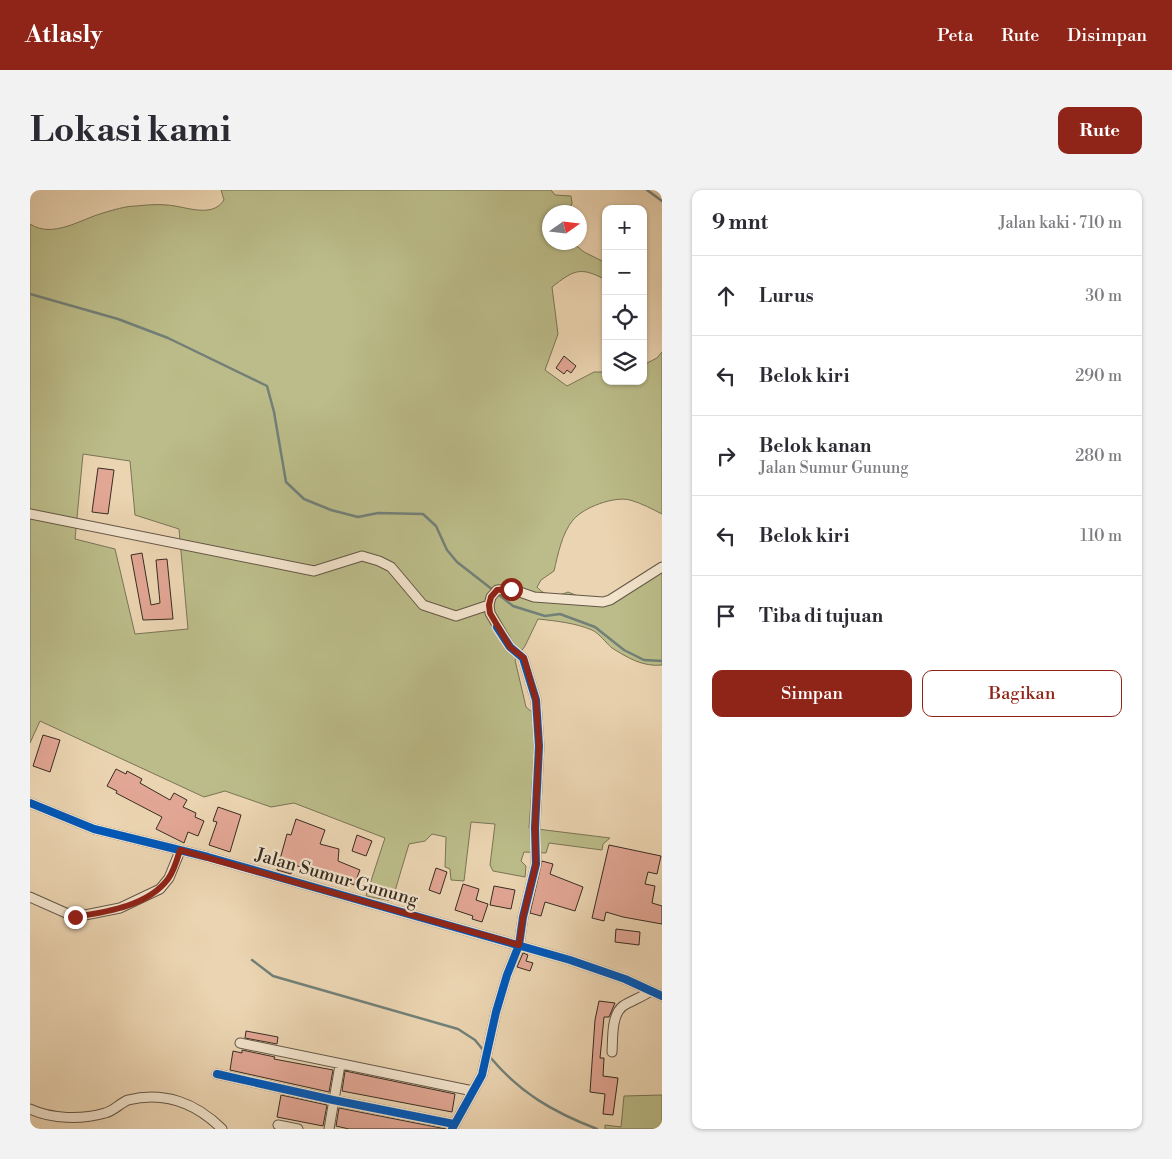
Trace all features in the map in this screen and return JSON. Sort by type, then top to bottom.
[{"type":"street","points":[[30,514],[314,571],[362,556],[391,567],[423,606],[456,616],[511,589],[534,597],[603,602],[610,600],[662,566]]},
{"type":"street","points":[[217,1074],[453,1127],[482,1075],[507,975],[519,945],[523,917],[536,864],[535,828],[539,746],[536,700],[524,658],[510,647],[497,628],[492,598]]},
{"type":"street","name":"Jalan Sumur Gunung","points":[[30,803],[94,829],[180,850],[519,945],[625,979],[662,996]]},
{"type":"street","points":[[30,897],[75,917],[120,908],[160,889],[169,878],[180,850]]},
{"type":"street","points":[[612,1052],[618,1012],[623,1006],[651,991]]},
{"type":"street","points":[[240,1043],[473,1091]]},
{"type":"street","points":[[329,1129],[340,1065]]},
{"type":"street","points":[[30,1109],[45,1116],[62,1117],[102,1114],[113,1111],[125,1101],[161,1096],[187,1103],[205,1114],[222,1129]]},
{"type":"street","points":[[278,1125],[298,1129]]},
{"type":"green space","points":[[221,190],[551,190],[555,195],[571,196],[571,205],[542,205],[542,250],[582,250],[602,261],[602,278],[590,273],[577,272],[552,287],[558,334],[545,370],[567,386],[594,372],[602,372],[602,385],[647,385],[647,363],[657,358],[662,352],[662,514],[638,503],[623,499],[608,501],[584,511],[573,520],[566,531],[554,571],[541,580],[537,587],[544,593],[559,595],[568,592],[595,603],[662,571],[662,665],[648,665],[630,658],[612,648],[592,630],[566,623],[538,619],[525,646],[515,660],[526,707],[532,712],[535,748],[529,828],[610,838],[603,844],[602,850],[549,843],[546,853],[524,852],[521,861],[526,866],[525,877],[493,871],[490,865],[495,824],[471,822],[464,881],[451,880],[450,869],[445,867],[446,837],[432,834],[425,841],[409,844],[392,901],[366,896],[385,838],[294,803],[271,807],[225,791],[204,797],[40,721],[30,743],[30,224],[39,228],[57,229],[103,213],[128,207],[163,205],[205,210],[219,206],[224,200]],"holes":[[[83,454],[130,461],[135,515],[179,529],[188,629],[135,634],[115,549],[75,539]]]},
{"type":"green space","points":[[662,1095],[662,1129],[605,1129],[605,1125],[621,1127],[624,1096]]},
{"type":"building","points":[[564,356],[576,366],[571,373],[567,370],[564,374],[556,368]]},
{"type":"building","points":[[98,468],[114,470],[108,514],[92,512]]},
{"type":"building","points":[[142,553],[151,605],[160,603],[156,560],[167,559],[173,619],[143,620],[131,555]]},
{"type":"building","points":[[43,735],[60,740],[50,772],[33,766]]},
{"type":"building","points":[[116,769],[126,774],[127,771],[142,779],[140,783],[170,800],[174,793],[187,800],[183,807],[196,813],[195,817],[204,821],[198,836],[188,832],[184,843],[156,829],[162,817],[116,793],[117,791],[107,786]]},
{"type":"building","points":[[218,807],[241,815],[230,852],[209,845],[217,822],[213,821]]},
{"type":"building","points":[[296,819],[325,830],[320,844],[339,849],[338,861],[360,870],[354,885],[334,876],[332,881],[312,874],[312,872],[293,864],[291,874],[277,870],[287,834],[291,835]]},
{"type":"building","points":[[357,835],[372,841],[366,856],[352,851]]},
{"type":"building","points":[[609,845],[661,856],[657,874],[648,872],[645,884],[655,886],[652,903],[662,906],[662,924],[606,912],[604,921],[592,918]]},
{"type":"building","points":[[542,861],[553,864],[550,874],[583,887],[575,911],[545,902],[541,916],[530,913]]},
{"type":"building","points":[[436,868],[447,872],[440,894],[429,890]]},
{"type":"building","points":[[463,884],[479,889],[476,900],[488,904],[482,922],[472,919],[473,916],[455,910]]},
{"type":"building","points":[[494,886],[515,890],[511,909],[490,905]]},
{"type":"building","points":[[616,929],[640,932],[639,945],[615,942]]},
{"type":"building","points":[[523,953],[528,955],[526,961],[533,963],[530,971],[517,967]]},
{"type":"building","points":[[599,1001],[615,1003],[609,1017],[604,1017],[600,1058],[604,1058],[603,1076],[618,1078],[613,1115],[603,1114],[605,1094],[590,1092],[595,1020]]},
{"type":"building","points":[[246,1031],[278,1037],[277,1044],[245,1038]]},
{"type":"building","points":[[242,1050],[275,1057],[274,1059],[333,1070],[329,1092],[230,1070],[233,1051],[242,1053]]},
{"type":"building","points":[[345,1071],[455,1094],[452,1112],[342,1091]]},
{"type":"building","points":[[281,1095],[327,1105],[323,1126],[277,1117]]},
{"type":"building","points":[[339,1108],[446,1129],[349,1129],[336,1126]]},
{"type":"waterway","points":[[647,190],[662,201]]},
{"type":"waterway","points":[[30,294],[118,319],[168,338],[267,386],[274,412],[286,482],[304,499],[331,510],[358,517],[378,513],[423,514],[436,526],[447,550],[457,562],[493,590]]},
{"type":"waterway","points":[[498,594],[513,606],[545,616],[560,614],[595,627],[624,650],[644,660],[662,661]]},
{"type":"waterway","points":[[252,960],[273,976],[458,1029],[475,1040],[484,1051]]},
{"type":"waterway","points":[[490,1057],[513,1081],[538,1100],[566,1116],[597,1129]]},
{"type":"cycle path","points":[[452,1129],[482,1075],[496,1012],[507,975],[519,945],[523,917],[536,864],[535,828],[539,746],[536,700],[523,658],[510,647],[497,627]]},
{"type":"cycle path","points":[[30,803],[94,829],[208,857],[570,960],[625,979],[662,996]]},
{"type":"cycle path","points":[[217,1074],[454,1124]]},
{"type":"route","points":[[75,917],[98,914],[120,908],[160,889],[169,878],[180,850],[519,945],[523,917],[536,864],[535,828],[539,746],[536,700],[524,658],[510,647],[497,628],[490,613],[491,597],[497,590],[511,589]]}]
